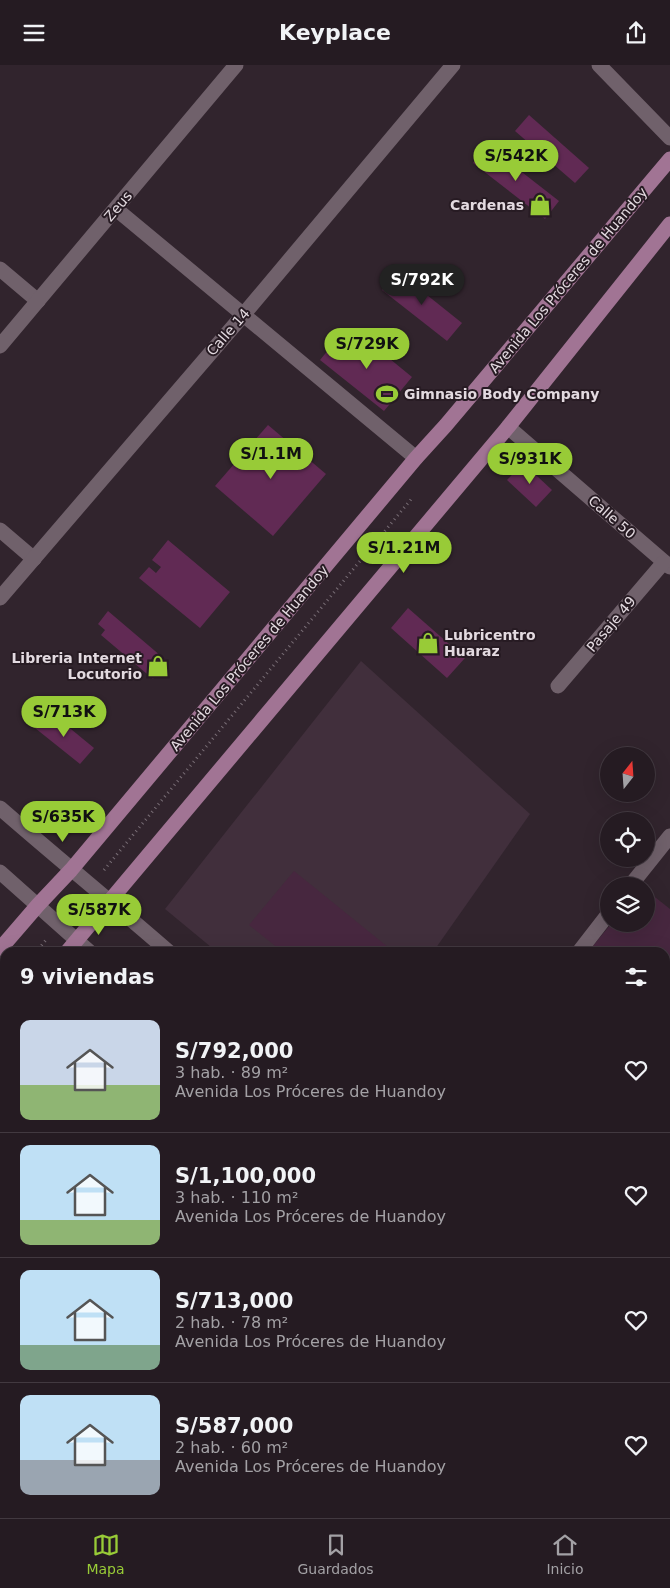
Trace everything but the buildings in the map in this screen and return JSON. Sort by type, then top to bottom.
[{"type":"main road","name":"Avenida Los Próceres de Huandoy","points":[[2,947],[38,905],[72,870],[416,457],[446,425],[670,159]]},
{"type":"main road","points":[[71,947],[109,899],[508,427],[670,224]]},
{"type":"street","name":"Zeus","points":[[0,346],[236,65]]},
{"type":"street","name":"Calle 14","points":[[0,598],[244,314],[453,65]]},
{"type":"street","points":[[599,65],[670,137]]},
{"type":"street","points":[[116,209],[416,457]]},
{"type":"street","points":[[0,269],[38,301]]},
{"type":"street","name":"Calle 50","points":[[508,427],[667,565]]},
{"type":"street","points":[[0,530],[34,559]]},
{"type":"street","name":"Pasaje 49","points":[[558,686],[667,565]]},
{"type":"street","points":[[0,808],[163,947]]},
{"type":"street","points":[[637,877],[670,836]]},
{"type":"street","points":[[0,872],[85,947]]},
{"type":"street","points":[[583,947],[600,925]]},
{"type":"path","points":[[92,886],[415,495]]},
{"type":"shaded area","points":[[361,661],[530,814],[437,947],[211,947],[165,909]]},
{"type":"shaded area","points":[[294,871],[388,947],[277,947],[249,925]]},
{"type":"shaded area","points":[[655,897],[670,909],[670,947],[592,947],[604,932],[655,932]]},
{"type":"place","name":"Cardenas","points":[[540,205]]},
{"type":"place","name":"Gimnasio Body Company","points":[[387,394]]},
{"type":"place","name":"Lubricentro Huaraz","points":[[428,643]]},
{"type":"place","name":"Libreria Internet Locutorio","points":[[158,666]]}]
